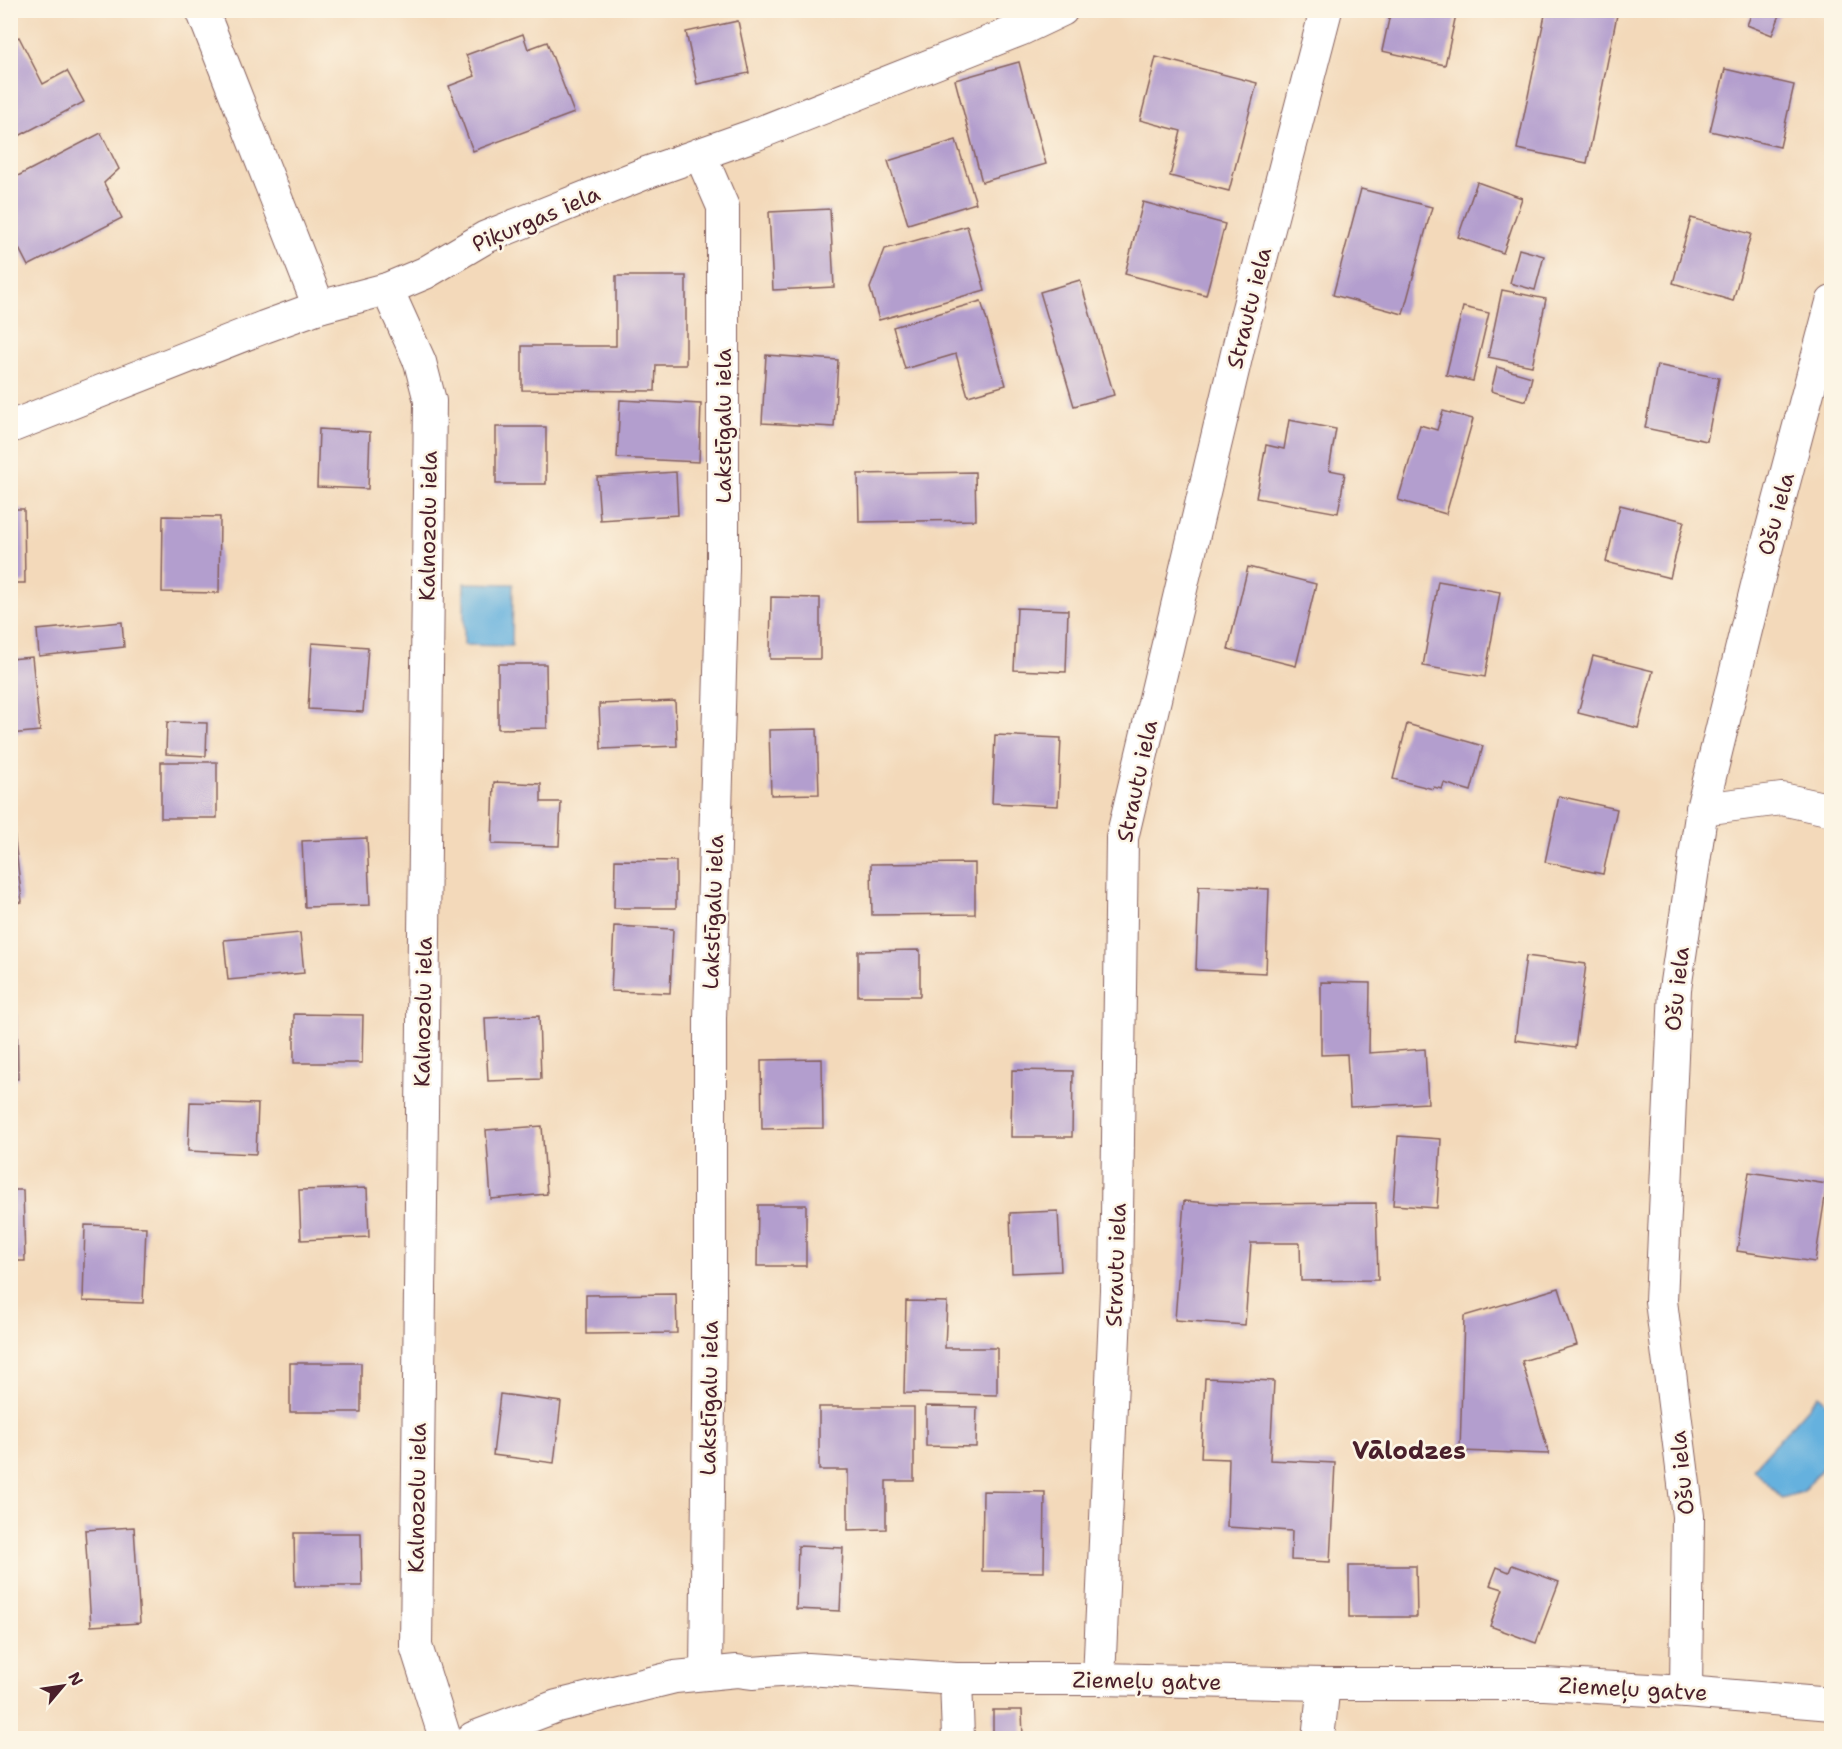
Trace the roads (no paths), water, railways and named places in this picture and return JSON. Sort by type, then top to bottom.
[{"type":"street","points":[[202,10],[319,307]]},
{"type":"street","name":"Piķurgas iela","points":[[10,427],[264,327],[319,307],[387,289],[425,273],[486,237],[1022,29],[1062,10]]},
{"type":"street","name":"Strautu iela","points":[[1099,1679],[1116,1290],[1122,838],[1243,328],[1326,10]]},
{"type":"street","name":"Lakstīgalu iela","points":[[700,154],[723,207],[723,568],[710,1019],[706,1674]]},
{"type":"street","name":"Kalnozolu iela","points":[[387,289],[420,363],[430,401],[416,1646],[445,1738]]},
{"type":"street","name":"Ošu iela","points":[[1686,1692],[1688,1516],[1661,1301],[1675,989],[1702,809],[1761,569],[1832,302]]},
{"type":"street","points":[[1702,809],[1782,799],[1832,810]]},
{"type":"street","name":"Ziemeļu gatve","points":[[473,1738],[583,1698],[675,1677],[808,1669],[956,1679],[1099,1679],[1324,1684],[1544,1684],[1686,1692],[1832,1704]]},
{"type":"street","points":[[956,1679],[958,1738]]},
{"type":"street","points":[[1318,1738],[1324,1684]]},
{"type":"water","points":[[464,583],[513,584],[512,646],[464,645]]},
{"type":"water","points":[[1819,1395],[1831,1408],[1831,1459],[1802,1492],[1782,1498],[1753,1469]]},
{"type":"district","name":"Vālodzes","points":[[1409,1451]]}]
